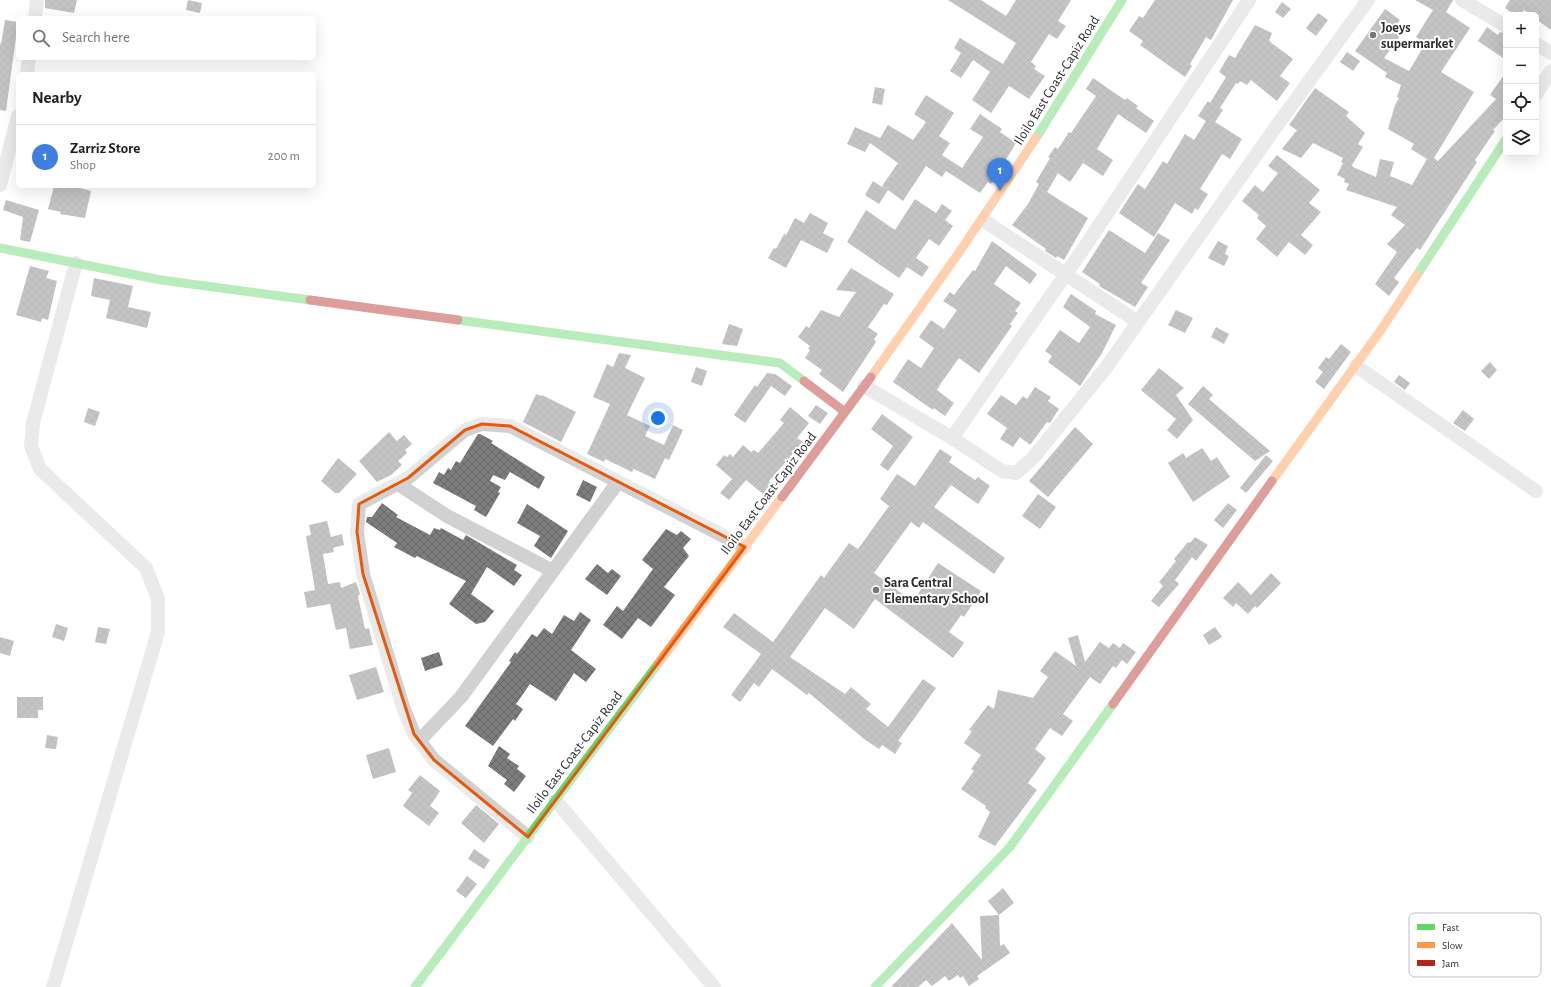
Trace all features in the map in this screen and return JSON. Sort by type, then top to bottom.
[{"type":"street","points":[[35,16],[37,0]]},
{"type":"street","name":"Iloilo East Coast-Capiz Road","points":[[415,987],[556,801],[845,412],[983,220],[1006,186],[1122,0]]},
{"type":"street","points":[[952,438],[1066,273],[1249,0]]},
{"type":"street","points":[[864,386],[952,438],[1002,471],[1016,472],[1033,458],[1105,369],[1278,124],[1368,0]]},
{"type":"street","points":[[1462,0],[1503,24]]},
{"type":"street","points":[[1539,46],[1551,53]]},
{"type":"street","points":[[27,72],[29,60]]},
{"type":"street","points":[[1539,89],[1551,71]]},
{"type":"street","points":[[0,185],[16,124]]},
{"type":"street","points":[[875,987],[1010,847],[1356,366],[1503,144]]},
{"type":"street","points":[[983,220],[1066,273],[1138,322]]},
{"type":"street","points":[[0,248],[161,280],[780,363],[845,412]]},
{"type":"street","points":[[52,987],[158,632],[158,599],[146,568],[40,469],[32,446],[33,423],[76,263]]},
{"type":"street","points":[[1356,366],[1536,491]]},
{"type":"street","points":[[528,837],[434,760],[414,734],[403,706],[366,582],[357,532],[359,504],[408,478],[465,430],[482,424],[510,426],[745,547]]},
{"type":"street","points":[[419,741],[461,698],[618,482]]},
{"type":"street","points":[[398,484],[447,516],[553,571]]},
{"type":"street","points":[[556,801],[714,987]]},
{"type":"highlighted area","points":[[482,424],[510,426],[745,547],[528,837],[434,760],[414,734],[363,574],[357,532],[359,504],[408,478],[465,430]]},
{"type":"building","points":[[45,0],[77,0],[74,13],[45,8]]},
{"type":"building","points":[[188,0],[202,3],[200,13],[186,10]]},
{"type":"building","points":[[948,0],[981,0],[1006,16],[1016,0],[1071,0],[1058,21],[1066,26],[1057,39],[1049,34],[1031,62],[1036,66],[1034,69],[1045,76],[1029,99],[1009,86],[991,113],[972,100],[990,72],[973,60],[961,78],[950,71],[961,53],[954,48],[960,38],[1003,64],[1016,43]]},
{"type":"building","points":[[1155,0],[1233,0],[1211,40],[1206,37],[1190,64],[1192,66],[1185,77],[1140,45],[1143,41],[1129,31],[1139,16],[1143,18]]},
{"type":"building","points":[[1415,0],[1453,0],[1446,12],[1470,28],[1441,72],[1474,92],[1434,158],[1438,161],[1496,99],[1490,95],[1503,76],[1503,119],[1493,130],[1495,131],[1475,160],[1477,162],[1420,250],[1417,248],[1394,278],[1399,282],[1389,296],[1375,284],[1397,252],[1387,244],[1405,225],[1391,215],[1397,207],[1346,190],[1349,184],[1344,182],[1345,179],[1337,175],[1343,163],[1341,162],[1343,158],[1313,143],[1301,158],[1282,149],[1297,130],[1289,125],[1315,88],[1349,112],[1346,116],[1365,133],[1358,144],[1363,147],[1352,165],[1353,167],[1376,177],[1380,159],[1394,162],[1390,176],[1412,185],[1427,159],[1411,149],[1414,144],[1388,129],[1395,105],[1399,98],[1397,97],[1401,85],[1385,77],[1387,73],[1355,51],[1385,9],[1400,20],[1396,26],[1403,32],[1384,58],[1409,71],[1425,44],[1416,37],[1433,10]]},
{"type":"building","points":[[1510,0],[1551,0],[1551,30],[1539,21],[1539,12],[1527,12],[1524,10],[1523,12],[1511,12],[1505,8]]},
{"type":"building","points":[[1282,2],[1291,9],[1283,18],[1275,12]]},
{"type":"building","points":[[1318,13],[1328,20],[1316,36],[1306,28]]},
{"type":"building","points":[[5,20],[16,22],[16,37],[6,111],[0,110],[0,43],[1,44]]},
{"type":"building","points":[[1255,25],[1272,33],[1269,41],[1293,59],[1280,76],[1290,83],[1277,101],[1251,80],[1247,85],[1240,81],[1238,84],[1236,83],[1220,108],[1223,110],[1215,122],[1242,139],[1230,159],[1222,154],[1200,189],[1208,194],[1198,210],[1195,208],[1192,214],[1175,203],[1154,237],[1119,213],[1138,184],[1145,189],[1163,161],[1167,164],[1185,134],[1194,140],[1206,121],[1198,116],[1208,101],[1210,103],[1226,77],[1219,72],[1229,55],[1235,58]]},
{"type":"building","points":[[1487,27],[1498,35],[1500,32],[1503,33],[1503,58],[1478,41]]},
{"type":"building","points":[[1347,52],[1360,61],[1353,71],[1340,62]]},
{"type":"building","points":[[1093,78],[1125,100],[1127,98],[1138,106],[1136,108],[1154,121],[1146,133],[1118,114],[1097,149],[1113,160],[1103,176],[1083,163],[1070,182],[1058,173],[1047,192],[1088,218],[1064,260],[1057,256],[1056,258],[1045,251],[1046,249],[1012,225],[1028,204],[1039,184],[1036,182],[1050,158],[1048,157],[1055,147],[1058,149],[1069,132],[1071,133],[1096,96],[1086,89]]},
{"type":"building","points":[[875,87],[885,89],[882,105],[872,103]]},
{"type":"building","points":[[926,95],[954,113],[939,136],[950,143],[942,155],[962,168],[983,137],[970,129],[980,114],[1002,129],[1000,132],[1016,143],[991,184],[988,182],[980,193],[946,171],[942,177],[926,166],[903,201],[888,190],[879,204],[865,195],[873,181],[887,190],[882,186],[898,163],[870,143],[865,152],[847,144],[855,127],[880,138],[888,125],[913,140],[926,122],[914,114]]},
{"type":"building","points":[[1277,155],[1320,190],[1309,203],[1321,212],[1301,235],[1313,245],[1305,255],[1289,242],[1277,257],[1256,239],[1266,226],[1257,218],[1259,215],[1242,201],[1255,185],[1263,192],[1278,173],[1268,166]]},
{"type":"building","points":[[53,188],[80,188],[91,191],[85,218],[60,214],[61,212],[48,209]]},
{"type":"building","points":[[915,199],[936,213],[942,204],[952,211],[945,220],[953,226],[939,246],[929,239],[916,258],[929,267],[922,277],[907,267],[899,278],[847,242],[866,210],[895,230]]},
{"type":"building","points":[[6,200],[39,210],[30,242],[20,240],[23,217],[3,210]]},
{"type":"building","points":[[810,213],[828,223],[823,233],[834,239],[827,253],[801,240],[786,268],[768,258],[774,248],[776,249],[784,234],[786,235],[795,218],[804,223]]},
{"type":"building","points":[[1109,230],[1145,253],[1158,233],[1170,240],[1141,283],[1148,287],[1135,307],[1099,286],[1100,284],[1082,272]]},
{"type":"building","points":[[992,241],[1037,274],[1030,284],[1006,266],[994,284],[1021,303],[1015,311],[1018,313],[1010,324],[1012,326],[979,373],[959,358],[941,383],[937,390],[954,403],[945,416],[934,408],[933,410],[893,382],[908,359],[921,368],[934,348],[919,337],[931,320],[944,329],[957,310],[943,301],[950,292],[954,295],[973,270],[975,271]]},
{"type":"building","points":[[1218,241],[1228,246],[1225,254],[1229,256],[1224,266],[1208,258]]},
{"type":"building","points":[[30,266],[49,271],[46,278],[57,281],[48,320],[42,318],[41,322],[16,315]]},
{"type":"building","points":[[851,268],[894,294],[887,305],[884,304],[868,327],[878,334],[874,339],[876,342],[843,392],[819,374],[822,370],[805,358],[810,350],[808,349],[810,346],[798,337],[806,326],[809,328],[821,310],[839,317],[856,292],[836,290]]},
{"type":"building","points":[[94,278],[133,286],[128,307],[151,312],[147,328],[106,318],[110,300],[91,296]]},
{"type":"building","points":[[1071,294],[1096,311],[1095,314],[1116,325],[1102,353],[1080,386],[1048,362],[1052,356],[1045,351],[1060,330],[1079,343],[1090,327],[1063,307]]},
{"type":"building","points":[[1176,310],[1193,318],[1185,333],[1168,325]]},
{"type":"building","points":[[729,324],[743,329],[737,346],[722,344]]},
{"type":"building","points":[[1216,327],[1229,334],[1224,344],[1211,337]]},
{"type":"building","points":[[1341,344],[1351,352],[1324,389],[1315,382],[1323,372],[1318,368],[1326,357],[1329,359]]},
{"type":"building","points":[[619,353],[631,355],[625,368],[645,378],[627,415],[650,426],[645,436],[664,445],[673,425],[683,430],[669,460],[665,458],[655,479],[634,469],[632,472],[605,459],[604,462],[587,454],[610,404],[593,397],[607,364],[613,367]]},
{"type":"building","points":[[1490,362],[1497,370],[1489,379],[1481,371]]},
{"type":"building","points":[[696,367],[707,371],[702,386],[691,382]]},
{"type":"building","points":[[1159,368],[1184,388],[1176,395],[1193,420],[1177,439],[1167,430],[1176,419],[1141,390]]},
{"type":"building","points":[[767,373],[775,374],[792,386],[785,396],[771,386],[745,423],[734,415],[755,385],[757,387]]},
{"type":"building","points":[[1399,375],[1410,383],[1405,390],[1394,382]]},
{"type":"building","points":[[1203,386],[1213,395],[1209,399],[1270,451],[1255,461],[1188,404]]},
{"type":"building","points":[[1035,387],[1051,397],[1048,401],[1059,409],[1050,423],[1047,422],[1030,445],[1020,437],[1013,447],[1000,439],[1007,428],[987,414],[1001,395],[1016,405],[1023,396],[1027,399]]},
{"type":"building","points":[[536,394],[542,395],[576,412],[561,442],[523,422]]},
{"type":"building","points":[[816,405],[828,413],[820,424],[808,416]]},
{"type":"building","points":[[790,407],[809,423],[797,438],[803,442],[769,481],[771,483],[763,494],[746,480],[729,500],[720,493],[732,479],[716,465],[724,455],[727,457],[730,454],[733,457],[743,445],[751,452],[754,450],[758,453],[784,423],[780,420]]},
{"type":"building","points":[[88,408],[100,412],[95,426],[84,422]]},
{"type":"building","points":[[1463,410],[1474,419],[1465,431],[1453,423]]},
{"type":"building","points":[[882,414],[913,437],[888,471],[880,465],[893,446],[871,429]]},
{"type":"building","points":[[1075,427],[1093,444],[1048,497],[1029,481]]},
{"type":"building","points":[[389,432],[397,441],[404,435],[412,444],[405,450],[407,453],[398,461],[402,465],[391,475],[377,482],[359,461]]},
{"type":"building","points":[[478,434],[493,441],[491,443],[545,477],[539,489],[510,472],[505,480],[493,475],[490,481],[501,487],[498,492],[500,493],[486,517],[474,510],[476,506],[433,483],[439,472],[444,475],[448,468],[451,470],[456,461],[460,463]]},
{"type":"building","points":[[1202,448],[1211,461],[1217,457],[1230,477],[1193,502],[1168,463],[1183,453],[1186,458]]},
{"type":"building","points":[[940,449],[952,457],[949,462],[975,480],[978,477],[990,486],[978,504],[951,485],[934,507],[1005,558],[994,574],[923,522],[919,528],[911,522],[874,573],[913,602],[938,563],[981,591],[964,617],[961,615],[949,632],[964,643],[953,658],[875,599],[854,629],[825,608],[790,657],[845,694],[851,687],[871,704],[866,709],[888,727],[923,679],[936,688],[898,741],[902,743],[895,754],[882,745],[879,749],[864,739],[809,693],[807,695],[772,669],[759,687],[754,683],[740,702],[731,695],[761,654],[723,627],[734,613],[773,642],[821,575],[824,578],[849,543],[858,549],[889,506],[880,499],[897,474],[915,486]]},
{"type":"building","points":[[1266,455],[1273,461],[1246,493],[1240,488]]},
{"type":"building","points":[[338,458],[357,474],[339,493],[335,493],[321,481]]},
{"type":"building","points":[[583,480],[597,487],[590,502],[576,495]]},
{"type":"building","points":[[1038,494],[1056,507],[1040,529],[1022,516]]},
{"type":"building","points":[[382,503],[398,515],[396,517],[430,535],[434,528],[440,530],[441,528],[463,540],[466,535],[517,565],[514,570],[522,575],[514,586],[487,567],[471,594],[494,611],[485,622],[476,624],[449,604],[466,581],[417,556],[415,558],[394,547],[397,543],[366,522],[367,517],[372,517]]},
{"type":"building","points":[[1228,503],[1237,510],[1223,528],[1214,520]]},
{"type":"building","points":[[527,504],[568,531],[551,558],[534,546],[540,536],[517,523]]},
{"type":"building","points":[[327,521],[331,537],[342,534],[344,545],[333,548],[334,552],[323,554],[328,584],[340,582],[341,588],[356,582],[360,594],[358,596],[365,629],[369,628],[373,645],[350,649],[346,628],[336,630],[330,604],[307,608],[304,592],[315,590],[306,536],[311,535],[309,525]]},
{"type":"building","points":[[666,529],[677,535],[681,531],[691,539],[683,548],[689,556],[664,587],[675,595],[651,627],[638,618],[622,639],[603,625],[617,606],[623,611],[653,569],[642,560]]},
{"type":"building","points":[[1195,537],[1208,545],[1196,561],[1192,557],[1175,580],[1179,584],[1159,607],[1151,601],[1163,586],[1159,582],[1176,561],[1174,559],[1188,542],[1190,543]]},
{"type":"building","points":[[597,564],[608,573],[612,569],[621,576],[607,595],[585,579]]},
{"type":"building","points":[[1271,573],[1281,583],[1257,608],[1255,606],[1248,614],[1236,603],[1233,607],[1223,598],[1238,582],[1251,595]]},
{"type":"building","points":[[580,612],[591,620],[571,650],[596,669],[586,682],[574,673],[556,701],[530,684],[516,704],[523,709],[515,721],[513,719],[493,746],[465,726],[511,662],[509,661],[515,652],[517,654],[532,634],[537,637],[544,628],[552,634],[564,615],[574,621]]},
{"type":"building","points":[[56,624],[68,628],[64,641],[52,637]]},
{"type":"building","points":[[98,627],[110,629],[106,644],[95,642]]},
{"type":"building","points":[[1215,627],[1222,637],[1209,645],[1203,635]]},
{"type":"building","points":[[1078,635],[1085,662],[1100,642],[1109,648],[1113,643],[1120,648],[1123,643],[1136,652],[1127,664],[1122,660],[1116,668],[1113,666],[1100,684],[1090,677],[1063,714],[1073,721],[1062,736],[1050,728],[1035,749],[1046,758],[1028,783],[1037,790],[995,846],[978,837],[990,812],[985,808],[986,806],[961,789],[974,771],[971,769],[981,755],[964,743],[972,731],[969,730],[988,705],[994,709],[998,690],[1033,698],[1048,677],[1040,671],[1055,651],[1076,666],[1068,638]]},
{"type":"building","points":[[0,637],[14,641],[10,656],[0,653]]},
{"type":"building","points":[[439,652],[443,665],[425,671],[421,658]]},
{"type":"building","points":[[376,667],[384,692],[357,700],[349,675]]},
{"type":"building","points":[[17,697],[43,697],[43,710],[38,710],[38,718],[17,718]]},
{"type":"building","points":[[47,735],[58,737],[56,749],[45,748]]},
{"type":"building","points":[[499,746],[510,754],[507,758],[519,766],[517,769],[526,776],[514,792],[504,784],[507,780],[488,766]]},
{"type":"building","points":[[389,748],[396,772],[373,779],[366,755]]},
{"type":"building","points":[[420,775],[440,791],[430,806],[439,813],[429,826],[403,806],[412,793],[408,790]]},
{"type":"building","points":[[476,805],[499,824],[484,843],[461,823]]},
{"type":"building","points":[[474,849],[490,860],[484,869],[468,859]]},
{"type":"building","points":[[467,876],[477,884],[466,898],[456,891]]},
{"type":"building","points":[[1003,888],[1014,903],[999,915],[988,901]]},
{"type":"building","points":[[999,915],[1000,946],[1004,944],[1010,953],[977,976],[979,979],[969,986],[963,976],[960,978],[958,975],[949,981],[945,976],[932,986],[926,980],[918,987],[891,987],[952,923],[982,960],[980,916]]},
{"type":"traffic: fast","points":[[1036,138],[1122,0]]},
{"type":"traffic: fast","points":[[1417,275],[1503,144]]},
{"type":"traffic: fast","points":[[0,248],[161,280],[310,300]]},
{"type":"traffic: fast","points":[[458,320],[780,363],[804,381]]},
{"type":"traffic: fast","points":[[415,987],[658,664]]},
{"type":"traffic: fast","points":[[875,987],[1010,847],[1113,704]]},
{"type":"traffic: slow","points":[[871,377],[958,254],[1036,138]]},
{"type":"traffic: slow","points":[[1272,481],[1381,330],[1417,275]]},
{"type":"traffic: slow","points":[[658,664],[782,497]]},
{"type":"traffic: jam","points":[[310,300],[458,320]]},
{"type":"traffic: jam","points":[[782,497],[871,377]]},
{"type":"traffic: jam","points":[[804,381],[845,412]]},
{"type":"traffic: jam","points":[[1113,704],[1272,481]]},
{"type":"place","name":"Joeys supermarket","points":[[1373,35]]},
{"type":"place","name":"Zarriz Store","points":[[1000,191]]},
{"type":"place","name":"Sara Central Elementary School","points":[[876,590]]}]
